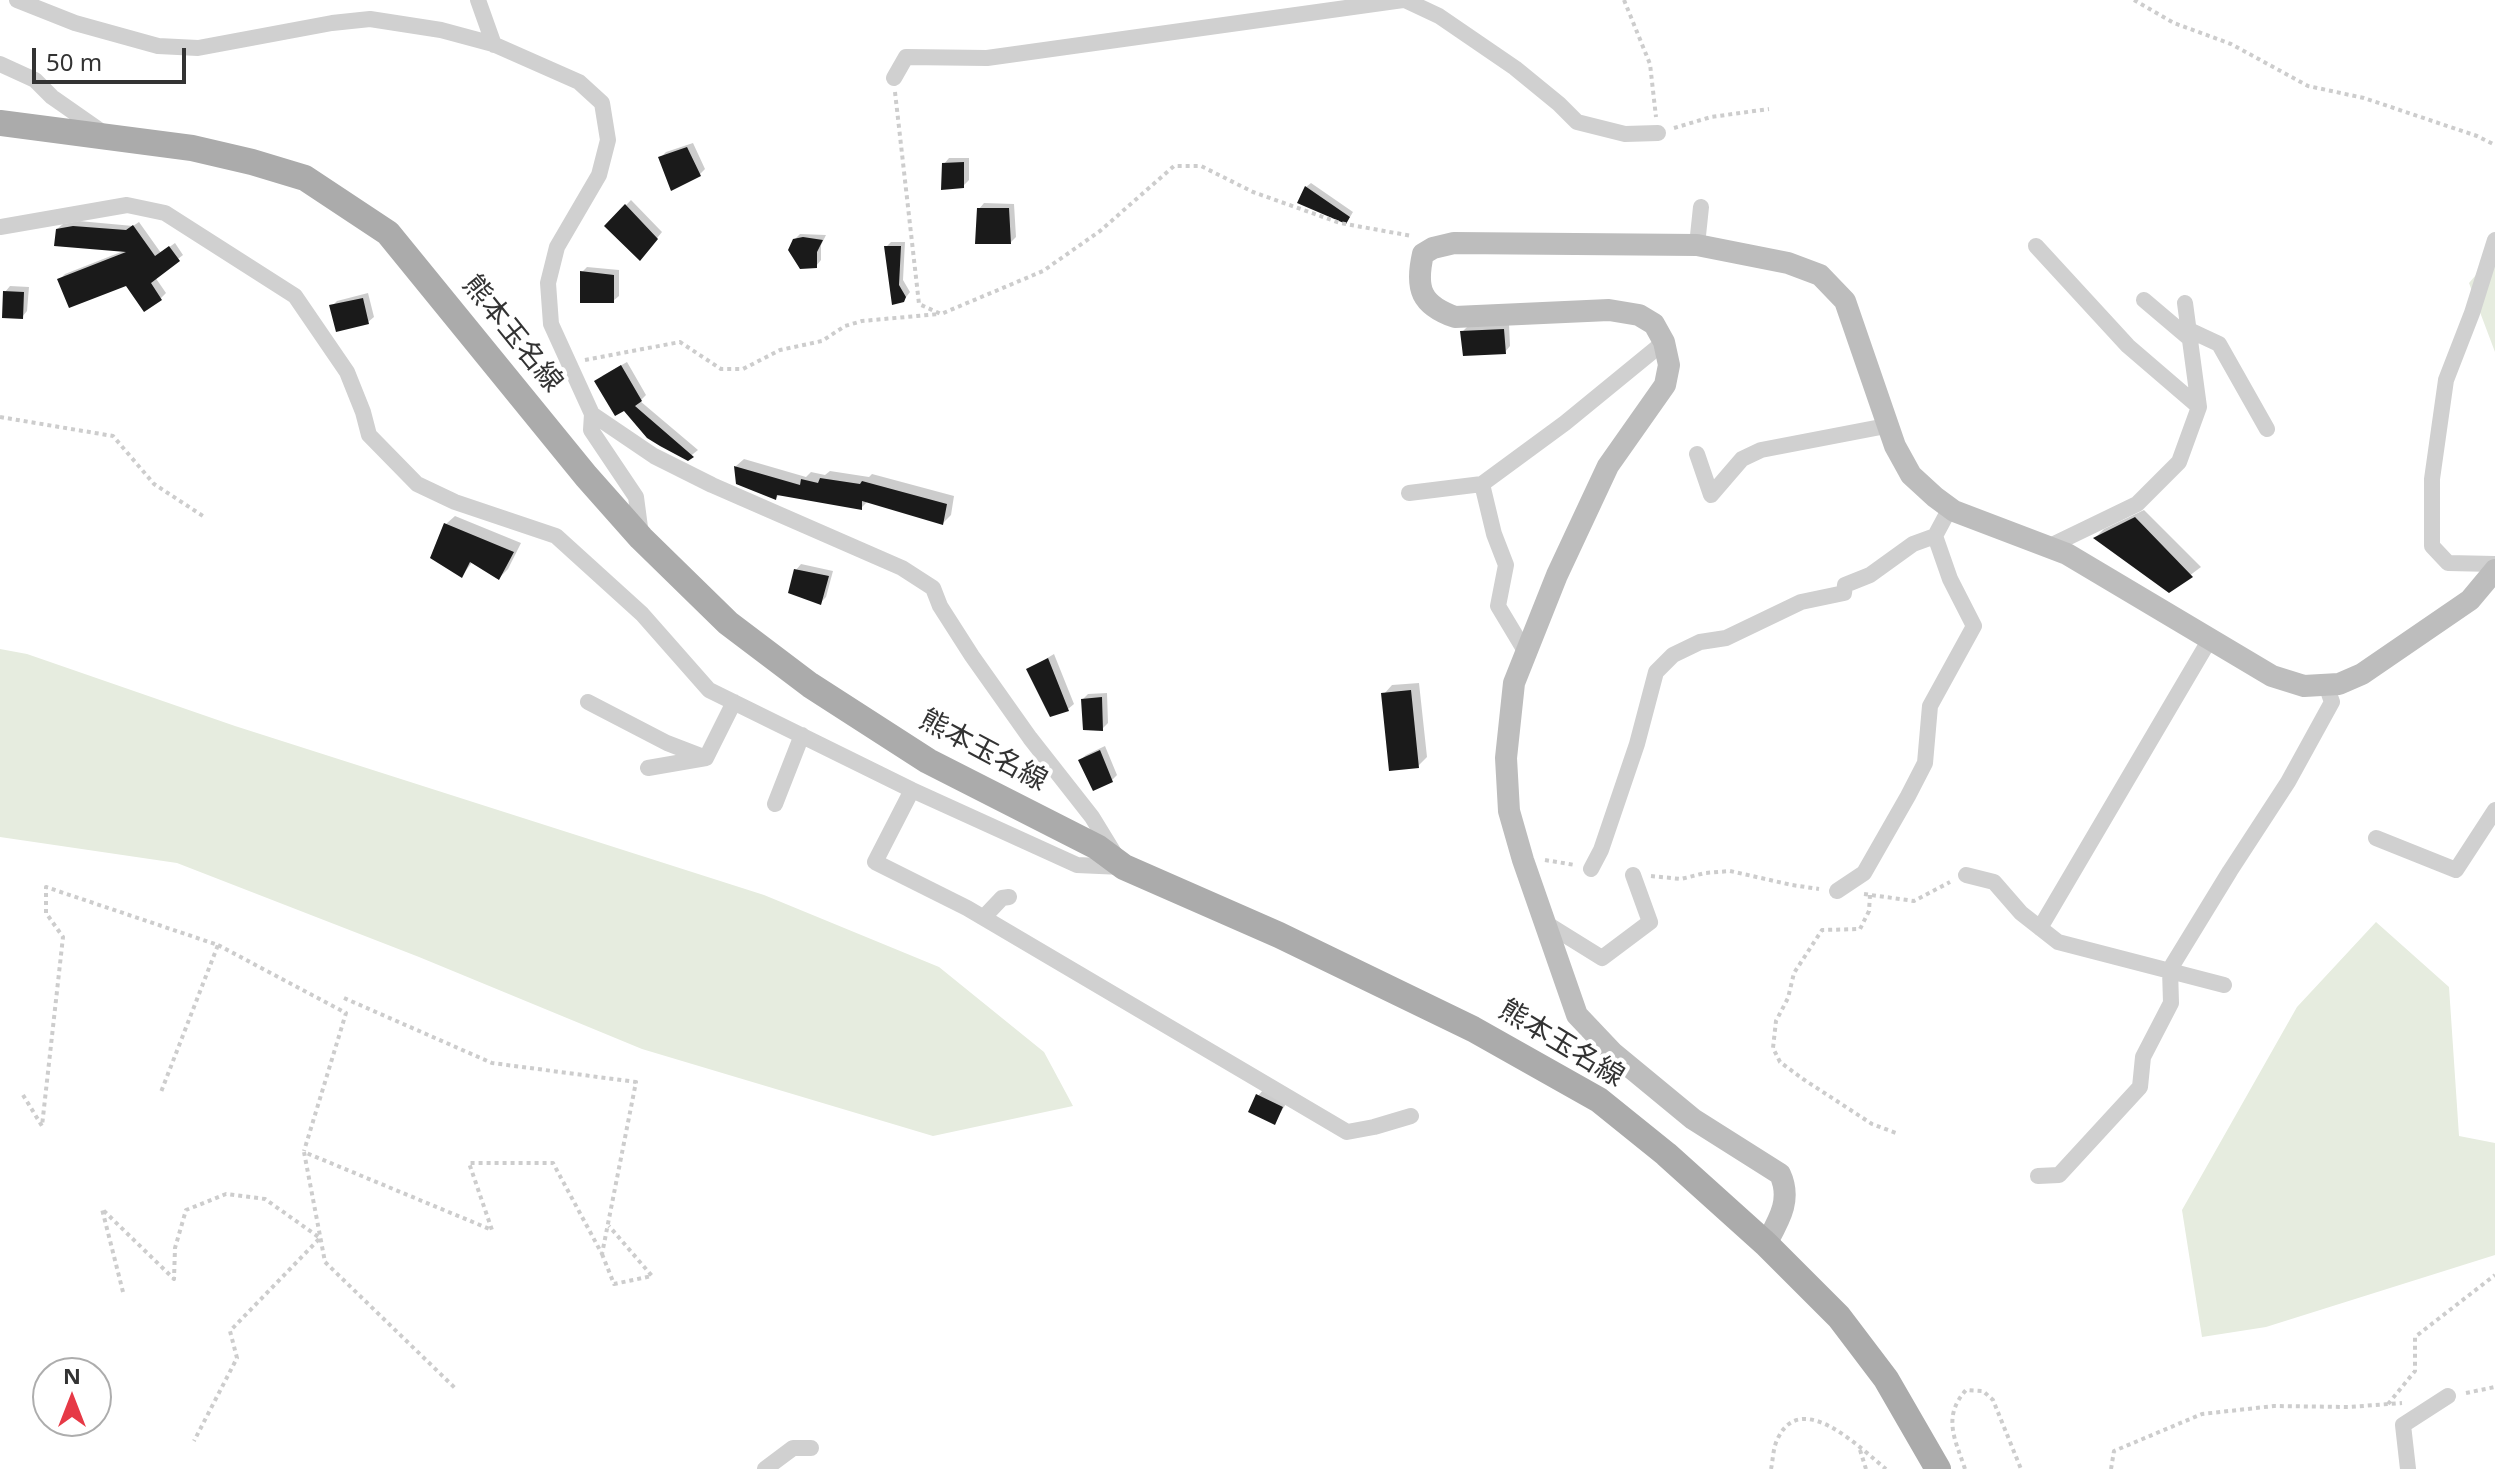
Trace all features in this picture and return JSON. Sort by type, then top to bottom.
[{"type":"main road","name":"熊本玉名線","points":[[0,123],[192,148],[305,178],[388,233],[586,476],[641,538],[728,623],[810,685],[928,761],[1097,847],[1124,867],[1279,935],[1459,1022],[1599,1100],[1666,1154],[1766,1244],[1848,1329],[1886,1379],[1938,1469]]},
{"type":"street","points":[[17,0],[75,23],[158,46],[198,48],[370,19],[441,30],[494,45],[579,82],[602,103],[608,140],[599,175],[557,247],[548,283],[551,324],[592,414],[591,430],[636,497],[641,538]]},
{"type":"street","points":[[478,0],[494,45]]},
{"type":"street","points":[[894,78],[906,57],[987,58],[1404,0],[1439,16],[1515,68],[1577,122],[1625,134],[1658,133]]},
{"type":"street","points":[[0,64],[35,80],[52,97],[111,138]]},
{"type":"street","points":[[0,227],[127,205],[165,213],[295,296],[347,372],[369,435],[417,484],[455,502],[556,536],[642,614],[709,690],[912,790],[1077,865],[1124,867]]},
{"type":"street","points":[[1697,245],[1701,207]]},
{"type":"street","points":[[2495,240],[2472,313],[2446,380],[2432,479],[2432,546],[2448,563],[2495,564]]},
{"type":"street","points":[[1766,1244],[1786,1200],[1786,1186],[1780,1174],[1693,1119],[1613,1053],[1577,1015],[1509,811],[1506,758],[1514,683],[1557,575],[1608,466],[1665,385],[1669,365],[1664,342],[1654,324],[1639,315],[1609,310],[1455,317],[1438,311],[1422,296],[1418,275],[1423,254],[1454,243],[1697,245],[1788,263],[1820,275],[1845,301],[1886,426],[1911,475],[1950,508],[2067,554],[2272,676],[2304,686],[2339,684],[2362,674],[2470,600],[2495,570]]},
{"type":"street","points":[[2036,246],[2128,346],[2199,407]]},
{"type":"street","points":[[2144,300],[2189,335],[2219,344],[2267,429]]},
{"type":"street","points":[[2048,547],[2137,504],[2179,462],[2199,407],[2185,303]]},
{"type":"street","points":[[1409,493],[1482,484],[1565,423],[1664,342]]},
{"type":"street","points":[[592,414],[654,456],[712,485],[902,568],[933,588],[940,606],[972,656],[1030,738],[1092,817],[1124,867]]},
{"type":"street","points":[[1697,454],[1711,495],[1742,459],[1761,450],[1886,426]]},
{"type":"street","points":[[1482,484],[1494,534],[1506,565],[1498,606],[1525,651]]},
{"type":"street","points":[[1591,869],[1601,850],[1637,744],[1656,672],[1673,655],[1700,642],[1726,638],[1801,602],[1844,593],[1845,585],[1870,575],[1913,544],[1935,536],[1950,508]]},
{"type":"street","points":[[1837,891],[1864,873],[1908,796],[1925,763],[1930,706],[1974,626],[1950,579],[1935,536]]},
{"type":"street","points":[[2040,928],[2210,639]]},
{"type":"street","points":[[2038,1176],[2059,1175],[2140,1087],[2143,1057],[2171,1003],[2170,969],[2296,769],[2332,702],[2326,685]]},
{"type":"street","points":[[588,702],[667,743],[706,758]]},
{"type":"street","points":[[706,758],[734,702]]},
{"type":"street","points":[[775,804],[802,735]]},
{"type":"street","points":[[648,768],[706,758]]},
{"type":"street","points":[[912,790],[875,862],[984,917],[1347,1132],[1411,1116]]},
{"type":"street","points":[[2376,838],[2456,870],[2495,810]]},
{"type":"street","points":[[1544,922],[1602,958],[1650,922],[1633,875]]},
{"type":"street","points":[[1966,875],[1994,882],[2021,913],[2058,942],[2224,985]]},
{"type":"street","points":[[984,917],[1002,898],[1009,897]]},
{"type":"street","points":[[2408,1469],[2403,1425],[2448,1396]]},
{"type":"street","points":[[765,1469],[793,1448],[811,1448]]},
{"type":"path","points":[[1624,0],[1650,64],[1658,133],[1711,117],[1769,109]]},
{"type":"path","points":[[2134,0],[2174,23],[2231,44],[2308,86],[2364,98],[2495,145]]},
{"type":"path","points":[[894,78],[919,304],[941,314]]},
{"type":"path","points":[[568,364],[680,342],[721,369],[743,369],[780,350],[822,341],[854,323],[941,314],[1043,271],[1100,231],[1174,166],[1201,166],[1253,192],[1340,223],[1414,236]]},
{"type":"path","points":[[0,417],[113,436],[154,484],[206,518]]},
{"type":"path","points":[[1523,860],[1555,860],[1591,869]]},
{"type":"path","points":[[1633,875],[1681,879],[1730,871],[1792,885],[1914,901],[1966,875]]},
{"type":"path","points":[[23,1095],[42,1126],[63,937],[46,913],[46,887],[218,945],[346,1013],[304,1152],[325,1262],[456,1389]]},
{"type":"path","points":[[1870,895],[1869,911],[1860,929],[1822,930],[1794,973],[1788,998],[1776,1021],[1773,1048],[1780,1062],[1803,1079],[1872,1124],[1896,1133]]},
{"type":"path","points":[[161,1092],[218,945]]},
{"type":"path","points":[[344,998],[492,1063],[636,1082],[602,1254]]},
{"type":"path","points":[[304,1152],[492,1230],[469,1163],[553,1163],[602,1254],[614,1284],[652,1276],[608,1225]]},
{"type":"path","points":[[123,1292],[102,1209],[174,1279],[175,1248],[186,1210],[226,1194],[265,1199],[320,1238]]},
{"type":"path","points":[[194,1441],[237,1358],[230,1331],[320,1238]]},
{"type":"path","points":[[2388,1404],[2415,1371],[2415,1337],[2495,1275]]},
{"type":"path","points":[[2448,1396],[2495,1387]]},
{"type":"path","points":[[1965,1469],[1951,1427],[1957,1400],[1966,1390],[1983,1391],[1993,1400],[2021,1469]]},
{"type":"path","points":[[2111,1469],[2114,1451],[2202,1414],[2274,1406],[2403,1403]]},
{"type":"path","points":[[1771,1469],[1778,1438],[1793,1422],[1810,1418],[1828,1423],[1886,1469]]},
{"type":"path","points":[[1859,1448],[1866,1469]]},
{"type":"shaded area","points":[[2495,253],[2495,352],[2469,283]]},
{"type":"shaded area","points":[[0,649],[27,654],[235,726],[764,895],[939,967],[1044,1052],[1073,1106],[933,1136],[642,1049],[419,957],[177,863],[0,837]]},
{"type":"shaded area","points":[[2376,922],[2449,987],[2459,1136],[2495,1143],[2495,1255],[2266,1327],[2202,1337],[2182,1210],[2297,1007]]},
{"type":"building","points":[[687,147],[701,176],[671,191],[658,157]]},
{"type":"building","points":[[964,162],[964,188],[941,190],[942,163]]},
{"type":"building","points":[[1305,186],[1350,217],[1346,224],[1297,203]]},
{"type":"building","points":[[625,204],[658,239],[640,261],[604,226]]},
{"type":"building","points":[[977,208],[1009,208],[1011,244],[975,244]]},
{"type":"building","points":[[133,225],[155,256],[169,246],[180,261],[151,283],[162,300],[144,312],[126,286],[69,308],[57,279],[126,252],[54,246],[56,229],[73,226],[126,230]]},
{"type":"building","points":[[793,239],[823,240],[817,252],[817,268],[800,269],[788,250]]},
{"type":"building","points":[[884,246],[901,246],[899,285],[906,297],[904,302],[892,305]]},
{"type":"building","points":[[580,271],[614,275],[614,303],[580,303]]},
{"type":"building","points":[[3,291],[24,292],[23,319],[2,318]]},
{"type":"building","points":[[363,298],[369,324],[336,332],[329,305]]},
{"type":"building","points":[[1504,329],[1506,354],[1463,356],[1460,331]]},
{"type":"building","points":[[621,365],[642,401],[635,406],[694,457],[688,461],[647,438],[624,411],[615,416],[594,381]]},
{"type":"building","points":[[734,466],[800,485],[801,479],[818,483],[820,478],[860,484],[862,481],[947,504],[943,525],[862,501],[862,510],[777,495],[776,500],[736,484]]},
{"type":"building","points":[[2135,517],[2193,577],[2169,593],[2093,538]]},
{"type":"building","points":[[444,523],[514,552],[499,580],[470,562],[462,578],[430,558]]},
{"type":"building","points":[[794,569],[829,576],[821,605],[788,593]]},
{"type":"building","points":[[1048,658],[1069,711],[1050,717],[1026,669]]},
{"type":"building","points":[[1411,690],[1419,768],[1389,771],[1381,693]]},
{"type":"building","points":[[1102,697],[1103,731],[1083,730],[1081,699]]},
{"type":"building","points":[[1100,750],[1113,782],[1093,791],[1078,760]]},
{"type":"building","points":[[1256,1094],[1283,1107],[1275,1125],[1248,1112]]}]
